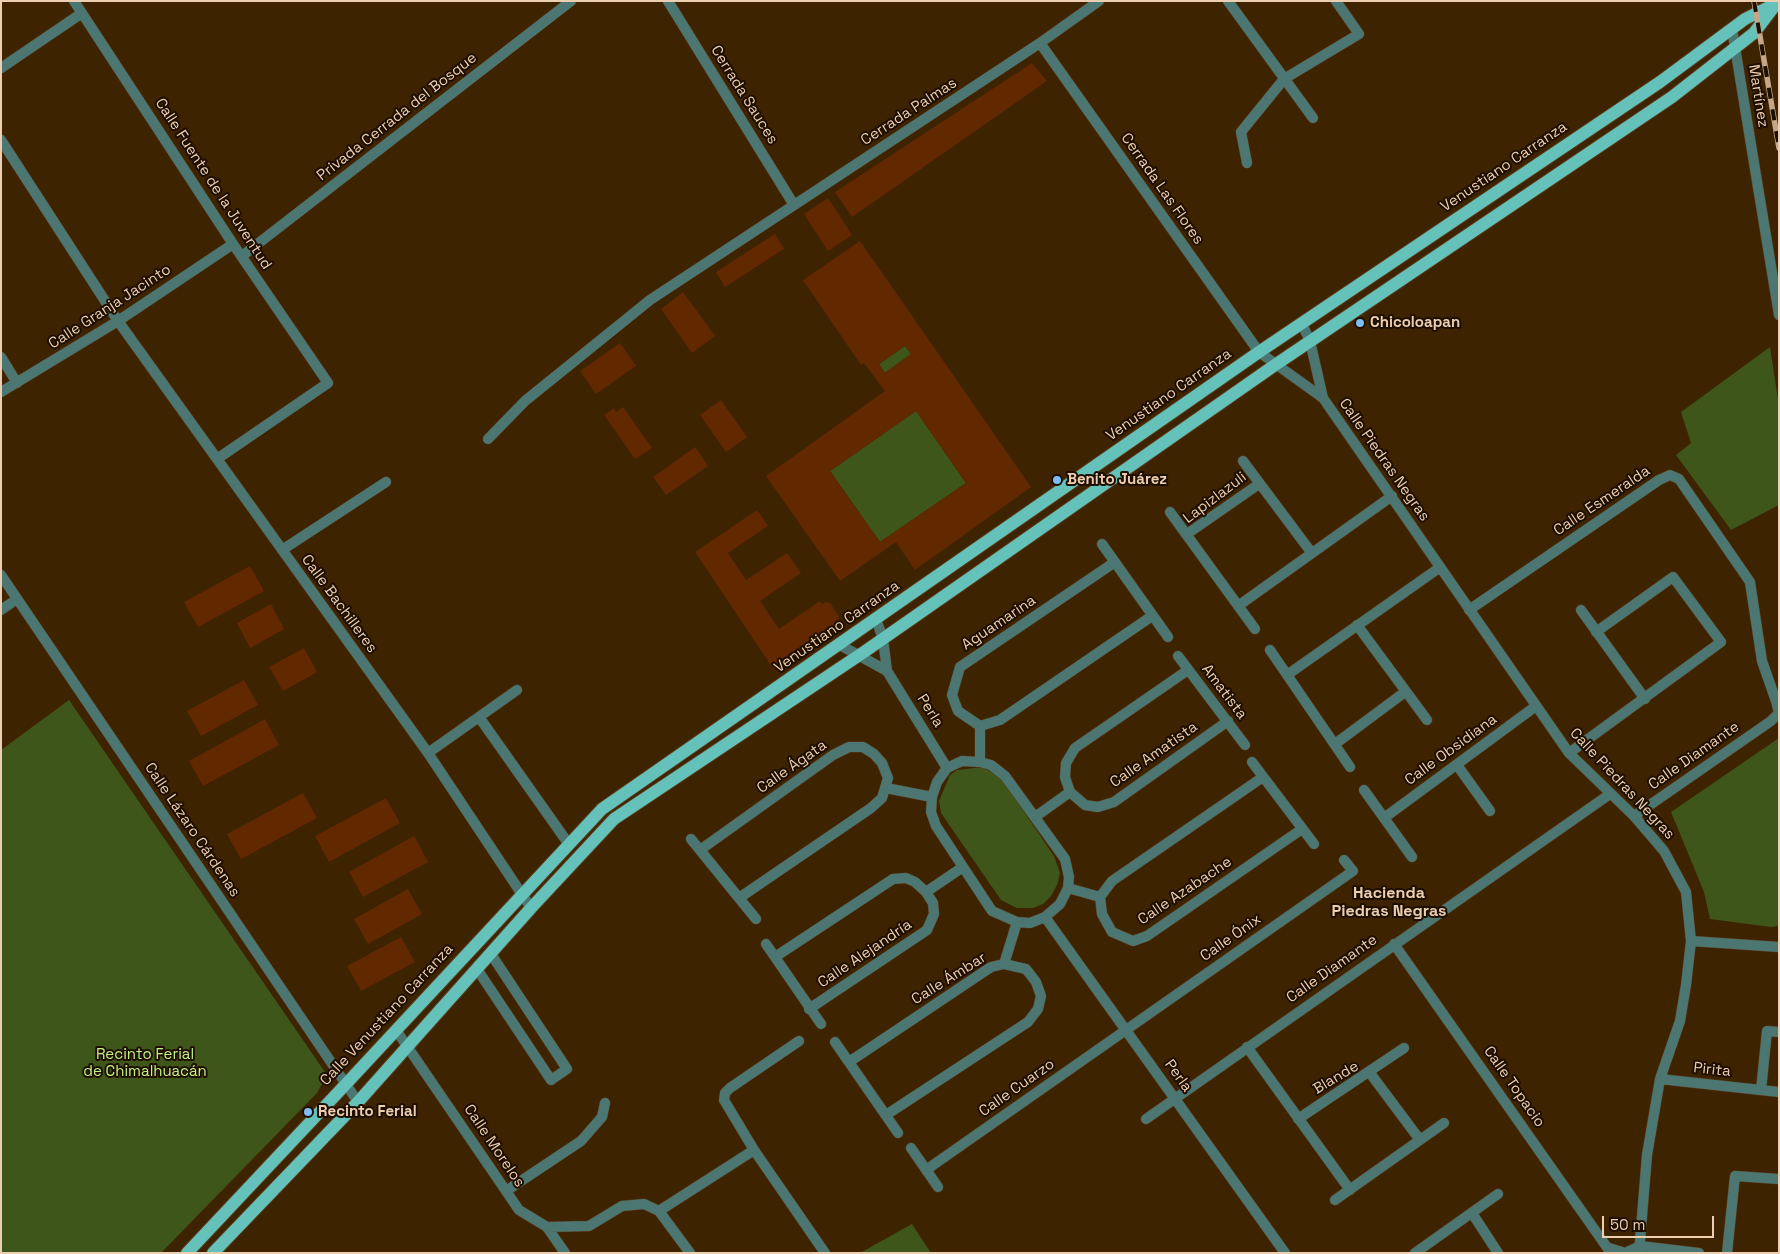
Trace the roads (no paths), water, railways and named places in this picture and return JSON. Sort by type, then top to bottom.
[{"type":"main road","name":"Venustiano Carranza","points":[[612,800],[840,644],[1259,352],[1660,82],[1745,19],[1777,3]]},
{"type":"main road","points":[[213,1253],[358,1102],[531,908],[614,820],[883,639],[1310,341],[1672,97],[1754,33],[1777,3]]},
{"type":"main road","points":[[626,791],[636,804]]},
{"type":"main road","name":"Calle Venustiano Carranza","points":[[187,1253],[568,843],[612,800]]},
{"type":"street","name":"Calle Fuente de la Juventud","points":[[74,1],[233,244],[328,383],[217,459]]},
{"type":"street","name":"Privada Cerrada del Bosque","points":[[242,256],[571,1]]},
{"type":"street","name":"Cerrada Sauces","points":[[668,1],[794,205]]},
{"type":"street","name":"Cerrada Palmas","points":[[488,439],[525,401],[650,300],[1040,43],[1099,1]]},
{"type":"street","points":[[1228,1],[1313,118]]},
{"type":"street","points":[[1247,163],[1241,132],[1284,79],[1359,34],[1336,1]]},
{"type":"street","points":[[1,68],[82,13]]},
{"type":"street","name":"Martínez","points":[[1732,29],[1779,315]]},
{"type":"street","name":"Cerrada Las Flores","points":[[1040,43],[1259,352]]},
{"type":"street","name":"Calle Bachilleres","points":[[1,140],[118,321],[428,753],[531,908]]},
{"type":"street","name":"Calle Granja Jacinto","points":[[1,392],[118,321],[233,244]]},
{"type":"street","name":"Calle Piedras Negras","points":[[1302,324],[1310,341],[1323,398]]},
{"type":"street","name":"Calle Piedras Negras","points":[[1259,352],[1323,398],[1569,753],[1634,816],[1664,851],[1686,892],[1690,941],[1686,985],[1680,1021],[1660,1079],[1647,1155],[1639,1249]]},
{"type":"street","points":[[1,357],[17,383]]},
{"type":"street","points":[[1243,461],[1259,484]]},
{"type":"street","name":"Calle Esmeralda","points":[[1469,610],[1670,474],[1679,479],[1750,582],[1762,660],[1776,701],[1778,713],[1771,721]]},
{"type":"street","points":[[282,550],[386,482]]},
{"type":"street","name":"Lapizlazuli","points":[[1255,629],[1188,534],[1259,484],[1311,552]]},
{"type":"street","points":[[1238,606],[1311,552],[1392,496]]},
{"type":"street","points":[[1170,512],[1188,534]]},
{"type":"street","points":[[1102,544],[1168,637]]},
{"type":"street","name":"Aguamarina","points":[[980,726],[958,711],[952,695],[960,668],[1115,562]]},
{"type":"street","points":[[1287,675],[1439,568]]},
{"type":"street","name":"Calle Lázaro Cárdenas","points":[[1,575],[358,1102]]},
{"type":"street","points":[[1569,753],[1721,642],[1673,577],[1596,632]]},
{"type":"street","points":[[1,610],[17,598]]},
{"type":"street","points":[[1581,610],[1645,699]]},
{"type":"street","points":[[980,762],[980,726],[1000,720],[1152,616]]},
{"type":"street","name":"Perla","points":[[876,619],[883,639],[887,671],[947,768]]},
{"type":"street","points":[[1357,625],[1427,720]]},
{"type":"street","points":[[840,644],[887,671]]},
{"type":"street","points":[[1270,650],[1350,767]]},
{"type":"street","name":"Amatista","points":[[1178,656],[1245,745]]},
{"type":"street","points":[[1035,817],[1070,792],[1066,777],[1066,763],[1075,748],[1188,670]]},
{"type":"street","points":[[428,753],[517,690]]},
{"type":"street","points":[[1335,744],[1405,692]]},
{"type":"street","name":"Calle Obsidiana","points":[[1384,818],[1536,706]]},
{"type":"street","points":[[479,717],[568,843]]},
{"type":"street","name":"Calle Amatista","points":[[1070,792],[1085,805],[1098,807],[1114,802],[1228,721]]},
{"type":"street","name":"Calle Diamante","points":[[1634,816],[1771,721]]},
{"type":"street","name":"Calle Ágata","points":[[700,850],[832,756],[850,747],[863,747],[874,754],[882,764],[888,778],[886,788]]},
{"type":"street","points":[[962,761],[980,762],[991,765],[1005,776],[1065,859],[1069,877],[1068,888],[1060,904],[1045,917],[1030,923],[1017,922],[992,911],[936,826],[931,812],[932,797],[937,782],[947,768],[962,761]]},
{"type":"street","points":[[1252,762],[1314,844]]},
{"type":"street","points":[[1457,765],[1490,812]]},
{"type":"street","points":[[1068,888],[1100,897],[1112,881],[1263,777]]},
{"type":"street","points":[[739,898],[871,808],[882,798],[886,788],[932,797]]},
{"type":"street","points":[[1364,790],[1412,857]]},
{"type":"street","name":"Calle Diamante","points":[[1146,1119],[1610,794]]},
{"type":"street","name":"Calle Azabache","points":[[1100,897],[1102,914],[1112,932],[1133,941],[1147,936],[1302,829]]},
{"type":"street","points":[[692,839],[756,919]]},
{"type":"street","name":"Calle Ónix","points":[[1126,1030],[1352,871],[1344,860]]},
{"type":"street","points":[[775,957],[893,879],[906,878],[915,882],[926,892],[963,867]]},
{"type":"street","name":"Calle Alejandría","points":[[809,1009],[927,930],[934,914],[933,902],[926,892]]},
{"type":"street","name":"Perla","points":[[1045,917],[1285,1253]]},
{"type":"street","points":[[1004,964],[1017,922]]},
{"type":"street","points":[[1690,941],[1779,947]]},
{"type":"street","points":[[766,944],[821,1024]]},
{"type":"street","name":"Calle Topacio","points":[[1394,944],[1610,1251],[1625,1253],[1639,1249],[1699,1253]]},
{"type":"street","points":[[477,968],[551,1080],[566,1069],[491,954]]},
{"type":"street","name":"Calle Ámbar","points":[[849,1062],[991,968],[1004,964],[1026,970],[1036,982],[1041,996],[1038,1009],[1028,1022],[886,1115]]},
{"type":"street","points":[[498,1000],[514,989]]},
{"type":"street","name":"Calle Morelos","points":[[396,1030],[519,1210],[547,1227],[565,1253]]},
{"type":"street","name":"Calle Cuarzo","points":[[926,1170],[1126,1030]]},
{"type":"street","points":[[1760,1090],[1767,1031],[1779,1032]]},
{"type":"street","points":[[799,1041],[730,1088],[725,1093],[724,1100],[754,1150],[825,1253]]},
{"type":"street","points":[[835,1042],[898,1133]]},
{"type":"street","points":[[1248,1047],[1350,1190]]},
{"type":"street","points":[[1370,1073],[1404,1048]]},
{"type":"street","name":"Blande","points":[[1298,1119],[1370,1073],[1420,1140]]},
{"type":"street","name":"Pirita","points":[[1660,1079],[1779,1092]]},
{"type":"street","points":[[506,1191],[581,1141],[602,1117],[605,1103]]},
{"type":"street","points":[[1336,1200],[1444,1123]]},
{"type":"street","points":[[911,1148],[938,1187]]},
{"type":"street","points":[[659,1211],[754,1150]]},
{"type":"street","points":[[1727,1253],[1735,1176],[1779,1179]]},
{"type":"street","points":[[1415,1253],[1498,1194]]},
{"type":"street","points":[[547,1227],[588,1226],[622,1206],[644,1204],[659,1211],[690,1253]]},
{"type":"street","points":[[1472,1213],[1498,1253]]},
{"type":"railway","points":[[1754,1],[1779,148]]},
{"type":"place","name":"Chicoloapan","points":[[1360,323]]},
{"type":"place","name":"Benito Juárez","points":[[1057,480]]},
{"type":"place","name":"Recinto Ferial","points":[[308,1112]]},
{"type":"district","name":"Hacienda Piedras Negras","points":[[1389,903]]},
{"type":"park label","name":"Recinto Ferial de Chimalhuacán","points":[[145,1064]]}]
